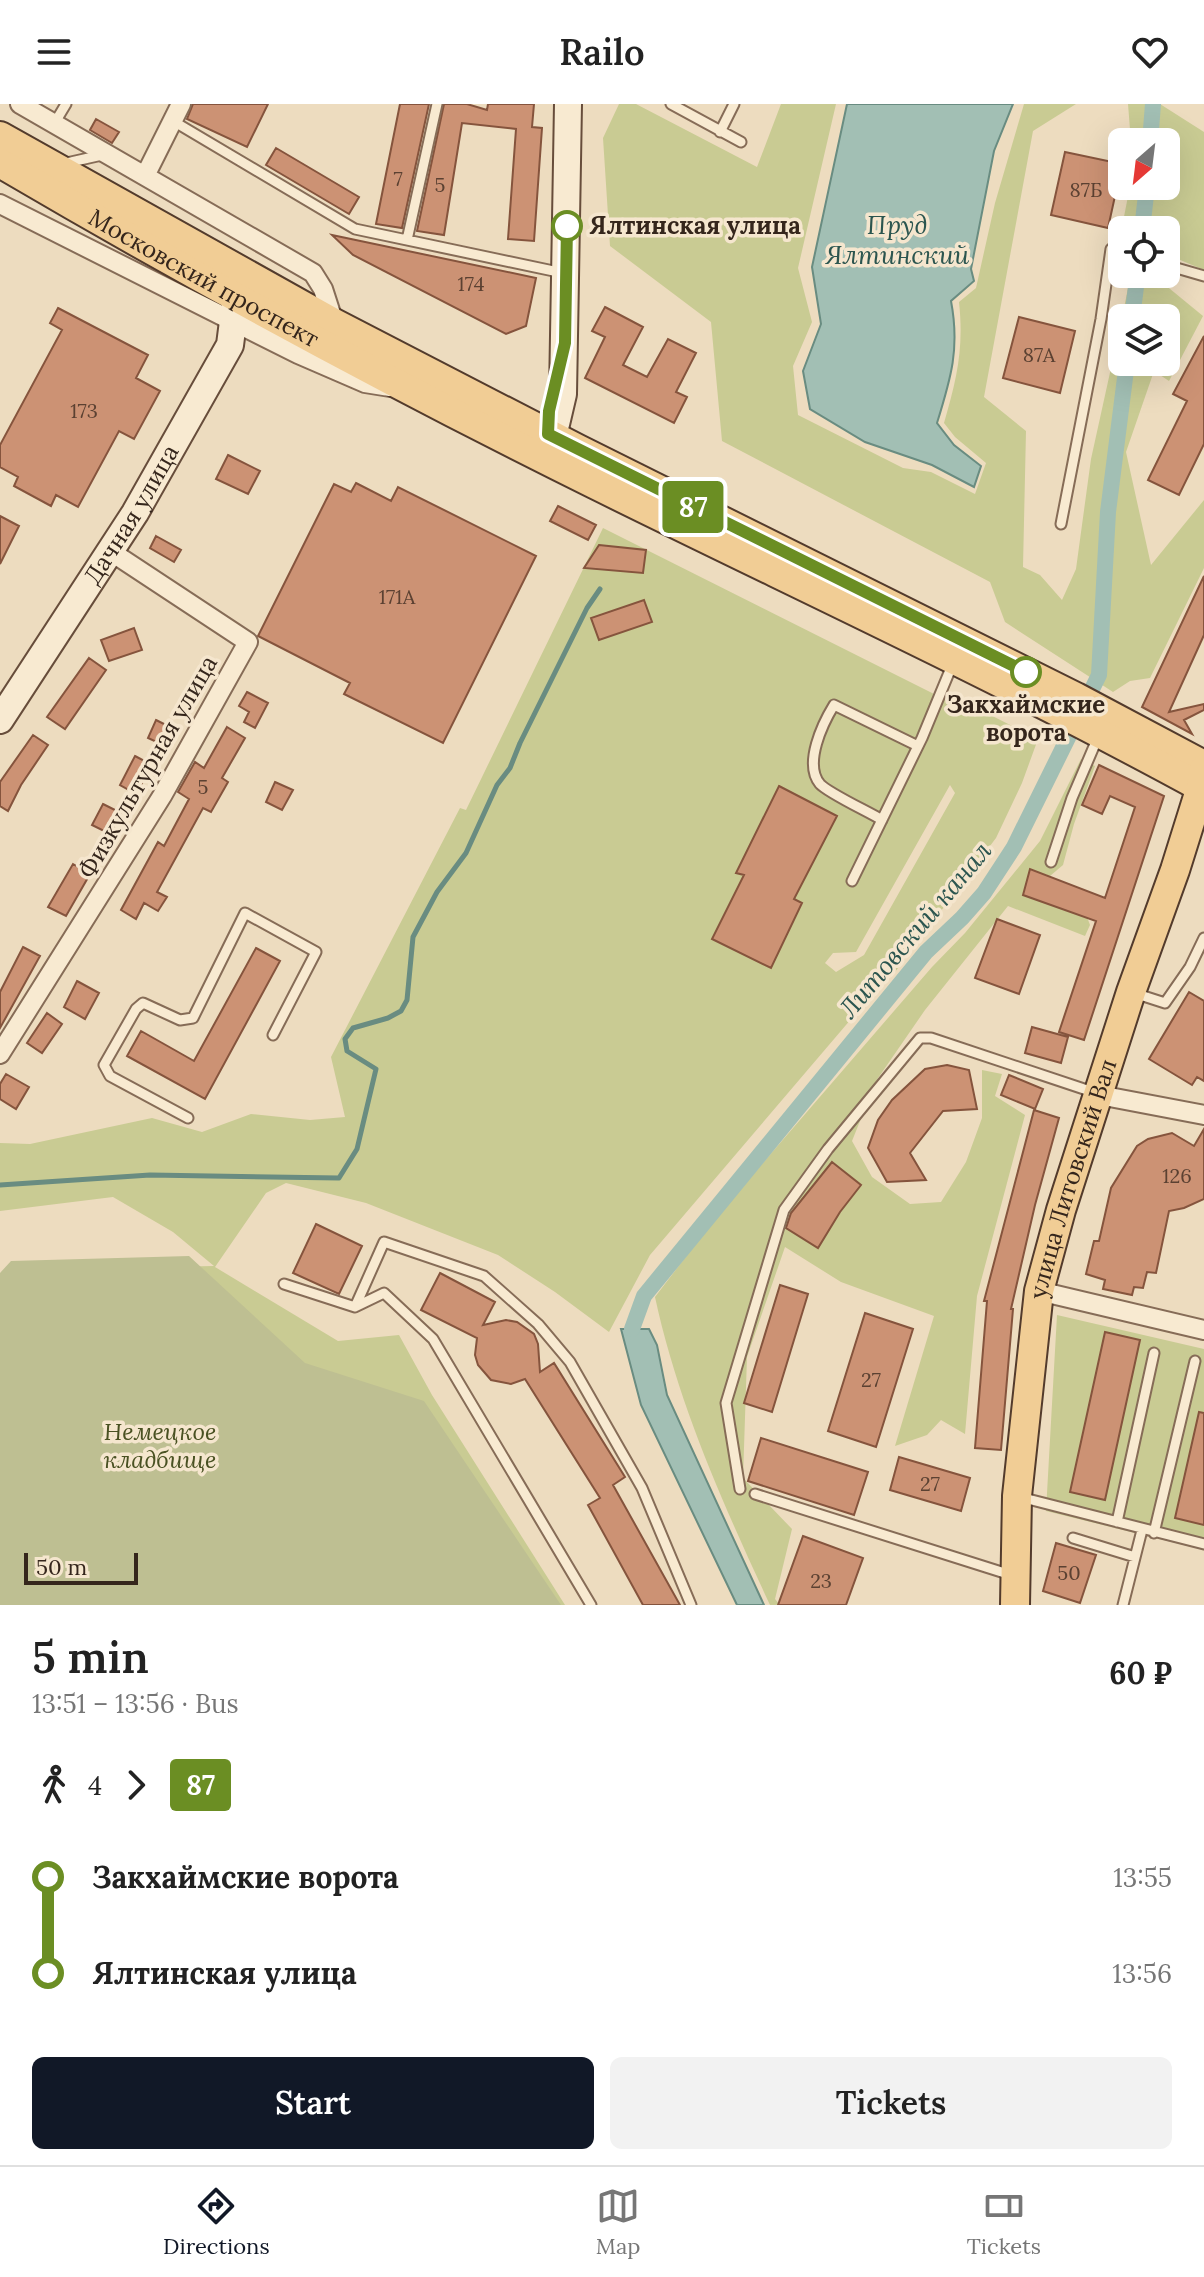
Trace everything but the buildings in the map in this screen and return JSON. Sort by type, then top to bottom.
[{"type":"main road","name":"Московский проспект","points":[[0,136],[334,323],[1203,778]]},
{"type":"main road","name":"Московский проспект","points":[[0,163],[236,311],[408,390],[953,661],[1084,716]]},
{"type":"main road","name":"улица Литовский Вал","points":[[1015,1605],[1017,1496],[1039,1291],[1061,1210],[1203,778]]},
{"type":"street","name":"Московский проспект","points":[[20,104],[313,273],[323,289],[334,323]]},
{"type":"street","points":[[548,434],[549,411],[565,343],[568,104]]},
{"type":"street","points":[[145,176],[177,113]]},
{"type":"street","name":"Московский проспект","points":[[0,204],[236,311]]},
{"type":"street","name":"Дачная улица","points":[[0,720],[135,513],[230,345],[236,311]]},
{"type":"street","name":"Физкультурная улица","points":[[0,1054],[162,796],[248,642],[110,551]]},
{"type":"street","points":[[1099,1095],[1204,1115]]},
{"type":"street","points":[[1039,1291],[1204,1330]]},
{"type":"lane","points":[[54,124],[66,104]]},
{"type":"lane","points":[[407,240],[437,104]]},
{"type":"lane","points":[[671,104],[741,142]]},
{"type":"lane","points":[[720,132],[734,104]]},
{"type":"lane","points":[[177,113],[355,229],[567,274]]},
{"type":"lane","points":[[52,166],[106,154]]},
{"type":"lane","points":[[1180,269],[1204,276]]},
{"type":"lane","points":[[1061,524],[1108,270]]},
{"type":"lane","points":[[852,881],[918,746],[953,661]]},
{"type":"lane","points":[[882,820],[820,784],[815,770],[815,755],[824,724],[834,705],[918,746]]},
{"type":"lane","points":[[1051,862],[1072,798],[1084,716]]},
{"type":"lane","points":[[188,1118],[110,1076],[104,1065],[136,1009],[143,1003],[180,1020],[193,1018],[245,913],[316,952],[273,1035]]},
{"type":"lane","points":[[1131,992],[1165,1003],[1190,967],[1204,938]]},
{"type":"lane","points":[[740,1489],[726,1403],[784,1210],[828,1149],[920,1038],[931,1038],[1099,1095]]},
{"type":"lane","points":[[355,1307],[384,1242],[484,1276],[528,1315],[570,1362],[635,1475],[691,1605]]},
{"type":"lane","points":[[284,1284],[355,1307],[384,1293],[433,1339],[591,1605]]},
{"type":"lane","points":[[1117,1522],[1154,1353]]},
{"type":"lane","points":[[1154,1533],[1195,1361]]},
{"type":"lane","points":[[755,1494],[1015,1577]]},
{"type":"lane","points":[[1017,1496],[1204,1544]]},
{"type":"lane","points":[[1123,1605],[1142,1530]]},
{"type":"lane","points":[[1073,1538],[1135,1557]]},
{"type":"green space","points":[[619,104],[636,104],[757,167],[781,104],[836,104],[798,268],[812,322],[793,366],[798,415],[903,468],[931,472],[975,494],[986,463],[955,437],[944,423],[958,363],[961,334],[959,302],[976,288],[995,203],[1024,104],[1076,104],[1033,131],[984,397],[1026,431],[1023,567],[1040,575],[1062,600],[1076,569],[1091,459],[1109,376],[1152,376],[1126,452],[1151,565],[1204,500],[1204,568],[1150,678],[1130,681],[1113,692],[1005,622],[990,582],[722,441],[711,322],[610,246],[603,138]]},
{"type":"green space","points":[[1128,104],[1160,104],[1204,132],[1204,270],[1180,260],[1180,216],[1124,216],[1127,200],[1180,200],[1180,128],[1130,128]]},
{"type":"green space","points":[[1128,288],[1169,288],[1203,316],[1180,360],[1180,304],[1125,304]]},
{"type":"green space","points":[[603,528],[950,702],[953,696],[1038,739],[1022,783],[996,838],[895,972],[869,998],[650,1255],[609,1332],[498,1255],[366,1203],[286,1183],[266,1193],[215,1267],[338,1341],[399,1335],[432,1395],[565,1605],[0,1605],[0,1277],[17,1270],[214,1266],[173,1232],[113,1197],[0,1211],[0,1143],[30,1144],[152,1118],[202,1132],[251,1114],[310,1120],[345,1117],[331,1057],[460,808],[466,810]],"holes":[[[950,785],[955,793],[864,955],[836,972],[825,963],[833,953],[856,952]]]},
{"type":"green space","points":[[1081,759],[1095,766],[1063,865],[1050,876],[1030,869],[1023,894],[1087,917],[1090,925],[1085,936],[1008,906],[925,1010],[876,1081],[852,1141],[872,1177],[910,1204],[941,1202],[966,1162],[982,1118],[982,1070],[1002,1074],[995,1096],[1025,1115],[977,1296],[965,1434],[941,1420],[927,1435],[895,1446],[934,1316],[841,1282],[785,1247],[747,1357],[743,1478],[792,1529],[775,1599],[780,1605],[770,1605],[719,1492],[689,1415],[655,1297],[717,1216],[932,967],[965,933],[1040,841]]},
{"type":"green space","name":"Немецкое кладбище","points":[[189,1256],[305,1363],[424,1401],[561,1605],[0,1605],[0,1273],[11,1261]]},
{"type":"green space","points":[[1057,1315],[1204,1349],[1204,1550],[1046,1511]]},
{"type":"water","name":"Пруд Ялтинский","points":[[847,104],[1013,104],[994,151],[971,269],[974,281],[951,301],[955,334],[953,363],[937,423],[954,445],[981,466],[974,487],[932,465],[865,442],[810,409],[803,371],[821,324],[812,267]]},
{"type":"water","points":[[621,1329],[649,1329],[657,1345],[667,1395],[764,1605],[737,1605],[641,1405]]},
{"type":"waterway","name":"Литовский канал","points":[[1151,128],[1153,104]]},
{"type":"waterway","name":"Литовский канал","points":[[1144,216],[1145,200]]},
{"type":"waterway","name":"Литовский канал","points":[[1134,304],[1136,288]]},
{"type":"waterway","name":"Литовский канал","points":[[632,1329],[644,1296],[926,952],[984,893],[1014,847],[1099,675],[1108,512],[1125,376]]},
{"type":"waterway","points":[[0,1185],[150,1175],[339,1178],[357,1149],[376,1069],[347,1051],[345,1039],[353,1028],[401,1011],[407,1000],[413,937],[437,892],[466,853],[497,785],[510,768],[587,608],[600,589]]},
{"type":"bus line","name":"87","points":[[567,226],[565,343],[549,411],[548,434],[1026,672]]},
{"type":"place","name":"Ялтинская улица","points":[[567,226]]},
{"type":"place","name":"Закхаймские ворота","points":[[1026,672]]}]
